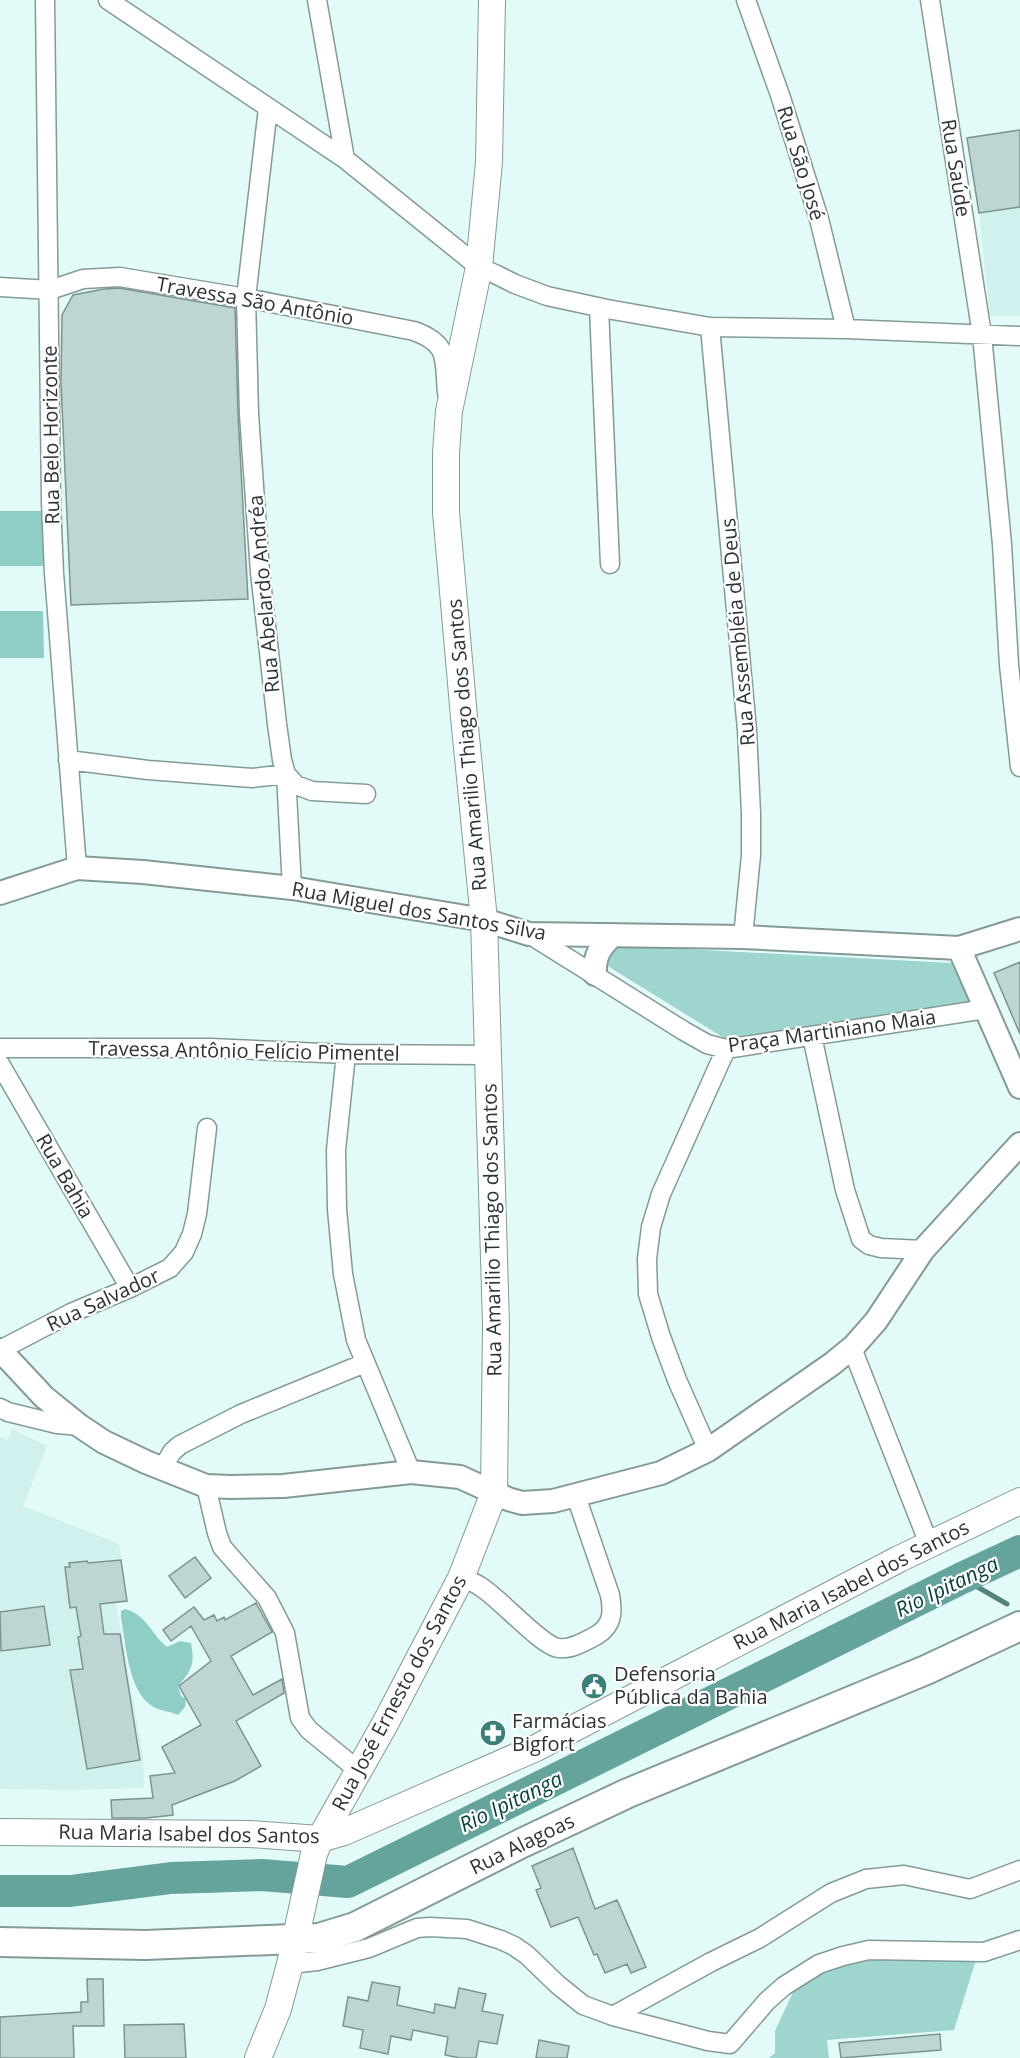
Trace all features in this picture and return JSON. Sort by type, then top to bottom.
[{"type":"main road","name":"Rua Amarilio Thiago dos Santos","points":[[492,0],[489,162],[478,267],[449,411],[446,512],[484,920],[496,1325],[494,1493]]},
{"type":"main road","name":"Rua José Ernesto dos Santos","points":[[258,2058],[278,2009],[317,1847],[387,1722],[461,1578],[494,1493]]},
{"type":"main road","name":"Rua Maria Isabel dos Santos","points":[[0,1832],[250,1834],[317,1847],[362,1824],[536,1748],[929,1544],[1020,1501]]},
{"type":"main road","name":"Rua Alagoas","points":[[0,1942],[145,1945],[319,1938],[355,1927],[522,1843],[628,1793],[926,1670],[1020,1626]]},
{"type":"main road","name":"Rua José Ernesto dos Santos","points":[[276,2058],[278,2009]]},
{"type":"street","name":"Rua Belo Horizonte","points":[[45,0],[51,502],[77,868]]},
{"type":"street","points":[[108,0],[345,159],[478,267],[515,284],[548,296],[599,308],[710,327],[846,329],[1020,336]]},
{"type":"street","points":[[317,0],[345,159]]},
{"type":"street","name":"Rua São José","points":[[746,0],[780,95],[819,219],[846,329]]},
{"type":"street","name":"Rua Saúde","points":[[930,0],[982,335],[1002,544],[1009,665],[1020,767]]},
{"type":"street","name":"Rua Abelardo Andréa","points":[[268,108],[246,298],[249,414],[260,572],[277,724],[286,774],[292,888]]},
{"type":"street","name":"Travessa São Antônio","points":[[0,287],[50,290],[83,279],[120,277],[246,298],[414,331],[429,336],[444,352],[449,411]]},
{"type":"street","points":[[599,308],[610,564]]},
{"type":"street","name":"Rua Assembléia de Deus","points":[[710,327],[747,730],[751,855],[744,938]]},
{"type":"street","points":[[68,760],[148,770],[252,778],[286,774],[296,785],[312,790],[366,794]]},
{"type":"street","name":"Rua Miguel dos Santos Silva","points":[[0,893],[77,868],[143,872],[292,888],[484,920],[529,934],[744,938],[958,948],[1020,929]]},
{"type":"street","name":"Praça Martiniano Maia","points":[[529,934],[707,1044],[726,1049],[986,1009]]},
{"type":"street","points":[[595,974],[594,962],[598,951],[613,935]]},
{"type":"street","points":[[958,948],[1020,1087]]},
{"type":"street","points":[[812,1036],[845,1190],[861,1239],[869,1245],[881,1248],[923,1250]]},
{"type":"street","name":"Travessa Antônio Felício Pimentel","points":[[0,1048],[211,1048],[346,1054],[487,1055]]},
{"type":"street","points":[[708,1450],[661,1337],[648,1294],[647,1259],[651,1227],[661,1194],[726,1049]]},
{"type":"street","points":[[346,1054],[336,1150],[337,1209],[343,1274],[356,1340],[411,1472]]},
{"type":"street","name":"Rua Bahia","points":[[0,1064],[130,1288]]},
{"type":"street","name":"Rua Salvador","points":[[0,1350],[71,1313],[170,1268],[183,1252],[192,1234],[197,1214],[207,1128]]},
{"type":"street","points":[[0,1350],[44,1396],[80,1426],[104,1442],[206,1486],[283,1486],[411,1472],[460,1478],[507,1499],[522,1503],[553,1501],[661,1473],[708,1450],[832,1364],[852,1347],[876,1321],[923,1250],[1020,1144]]},
{"type":"street","points":[[852,1347],[929,1544]]},
{"type":"street","points":[[162,1468],[172,1452],[180,1445],[241,1414],[365,1363]]},
{"type":"street","points":[[0,1408],[57,1424],[80,1426]]},
{"type":"street","points":[[206,1486],[222,1548],[267,1598],[285,1633],[300,1718],[309,1730],[359,1771]]},
{"type":"street","points":[[461,1578],[479,1586],[556,1648],[568,1648],[598,1634],[609,1625],[613,1611],[610,1595],[576,1496]]},
{"type":"street","points":[[613,2016],[760,1938],[831,1893],[866,1879],[904,1875],[970,1889],[1020,1870]]},
{"type":"street","points":[[295,1939],[317,1961],[369,1948],[417,1928],[467,1929],[514,1946],[583,2005],[613,2016],[708,2041],[730,2044],[767,2001],[784,1986],[819,1964],[869,1950],[984,1952],[1020,1940]]},
{"type":"shaded area","points":[[1020,207],[1020,316],[990,316],[979,213]]},
{"type":"shaded area","points":[[0,511],[43,511],[43,566],[0,566]]},
{"type":"shaded area","points":[[0,611],[43,611],[44,658],[0,658]]},
{"type":"shaded area","points":[[609,945],[951,963],[975,1012],[724,1038],[606,965]]},
{"type":"shaded area","points":[[12,1429],[47,1446],[23,1506],[119,1544],[127,1601],[116,1603],[143,1756],[144,1788],[0,1789],[0,1437],[8,1440]]},
{"type":"shaded area","points":[[125,1609],[144,1620],[167,1647],[180,1641],[191,1643],[193,1656],[191,1666],[178,1686],[181,1696],[186,1699],[185,1707],[178,1715],[152,1706],[138,1690],[129,1666],[121,1618],[121,1611]]},
{"type":"shaded area","points":[[891,1956],[976,1960],[954,2030],[827,2040],[829,2058],[769,2058],[775,2053],[775,2031],[794,1990],[832,1967]]},
{"type":"building","points":[[1020,130],[1020,207],[979,213],[967,138]]},
{"type":"building","points":[[119,288],[235,308],[248,599],[71,605],[61,383],[62,315],[73,295]]},
{"type":"building","points":[[1020,962],[1020,1034],[994,973]]},
{"type":"building","points":[[195,1557],[211,1578],[185,1598],[169,1576]]},
{"type":"building","points":[[121,1560],[127,1601],[100,1604],[104,1634],[120,1634],[140,1760],[87,1769],[70,1670],[83,1669],[78,1637],[81,1636],[76,1607],[70,1608],[65,1567],[70,1567],[69,1563]]},
{"type":"building","points":[[256,1603],[272,1632],[231,1656],[253,1695],[282,1679],[284,1693],[236,1721],[261,1766],[235,1781],[172,1805],[173,1815],[112,1818],[111,1800],[153,1798],[150,1776],[175,1773],[162,1747],[201,1725],[179,1686],[211,1661],[191,1626],[171,1641],[163,1630],[194,1607],[204,1620],[214,1615],[217,1621],[224,1617],[225,1620]]},
{"type":"building","points":[[44,1606],[50,1645],[1,1651],[0,1612]]},
{"type":"building","points":[[573,1848],[595,1909],[617,1900],[646,1967],[631,1973],[627,1964],[605,1973],[597,1954],[594,1955],[578,1917],[551,1927],[536,1890],[541,1888],[532,1866]]},
{"type":"building","points":[[87,1979],[103,1979],[104,2026],[73,2026],[74,2058],[0,2058],[0,2017],[81,2012],[81,2002],[88,2002]]},
{"type":"building","points":[[372,1982],[400,1987],[397,2005],[434,2013],[435,2004],[455,2008],[459,1988],[486,1994],[482,2011],[503,2015],[497,2044],[479,2041],[476,2058],[460,2058],[445,2055],[448,2037],[413,2030],[411,2040],[391,2036],[388,2054],[360,2048],[363,2030],[343,2026],[348,1997],[368,2001]]},
{"type":"building","points":[[184,2024],[186,2058],[125,2058],[124,2025]]},
{"type":"building","points":[[940,2034],[941,2050],[841,2058],[839,2043]]},
{"type":"building","points":[[539,2040],[569,2046],[567,2058],[536,2058]]},
{"type":"waterway","name":"Rio Ipitanga","points":[[0,1891],[70,1891],[171,1878],[262,1875],[348,1882],[1020,1551]]},
{"type":"waterway","points":[[962,1578],[1007,1604]]},
{"type":"place","name":"Defensoria Pública da Bahia","points":[[594,1686]]},
{"type":"place","name":"Farmácias Bigfort","points":[[493,1733]]}]
